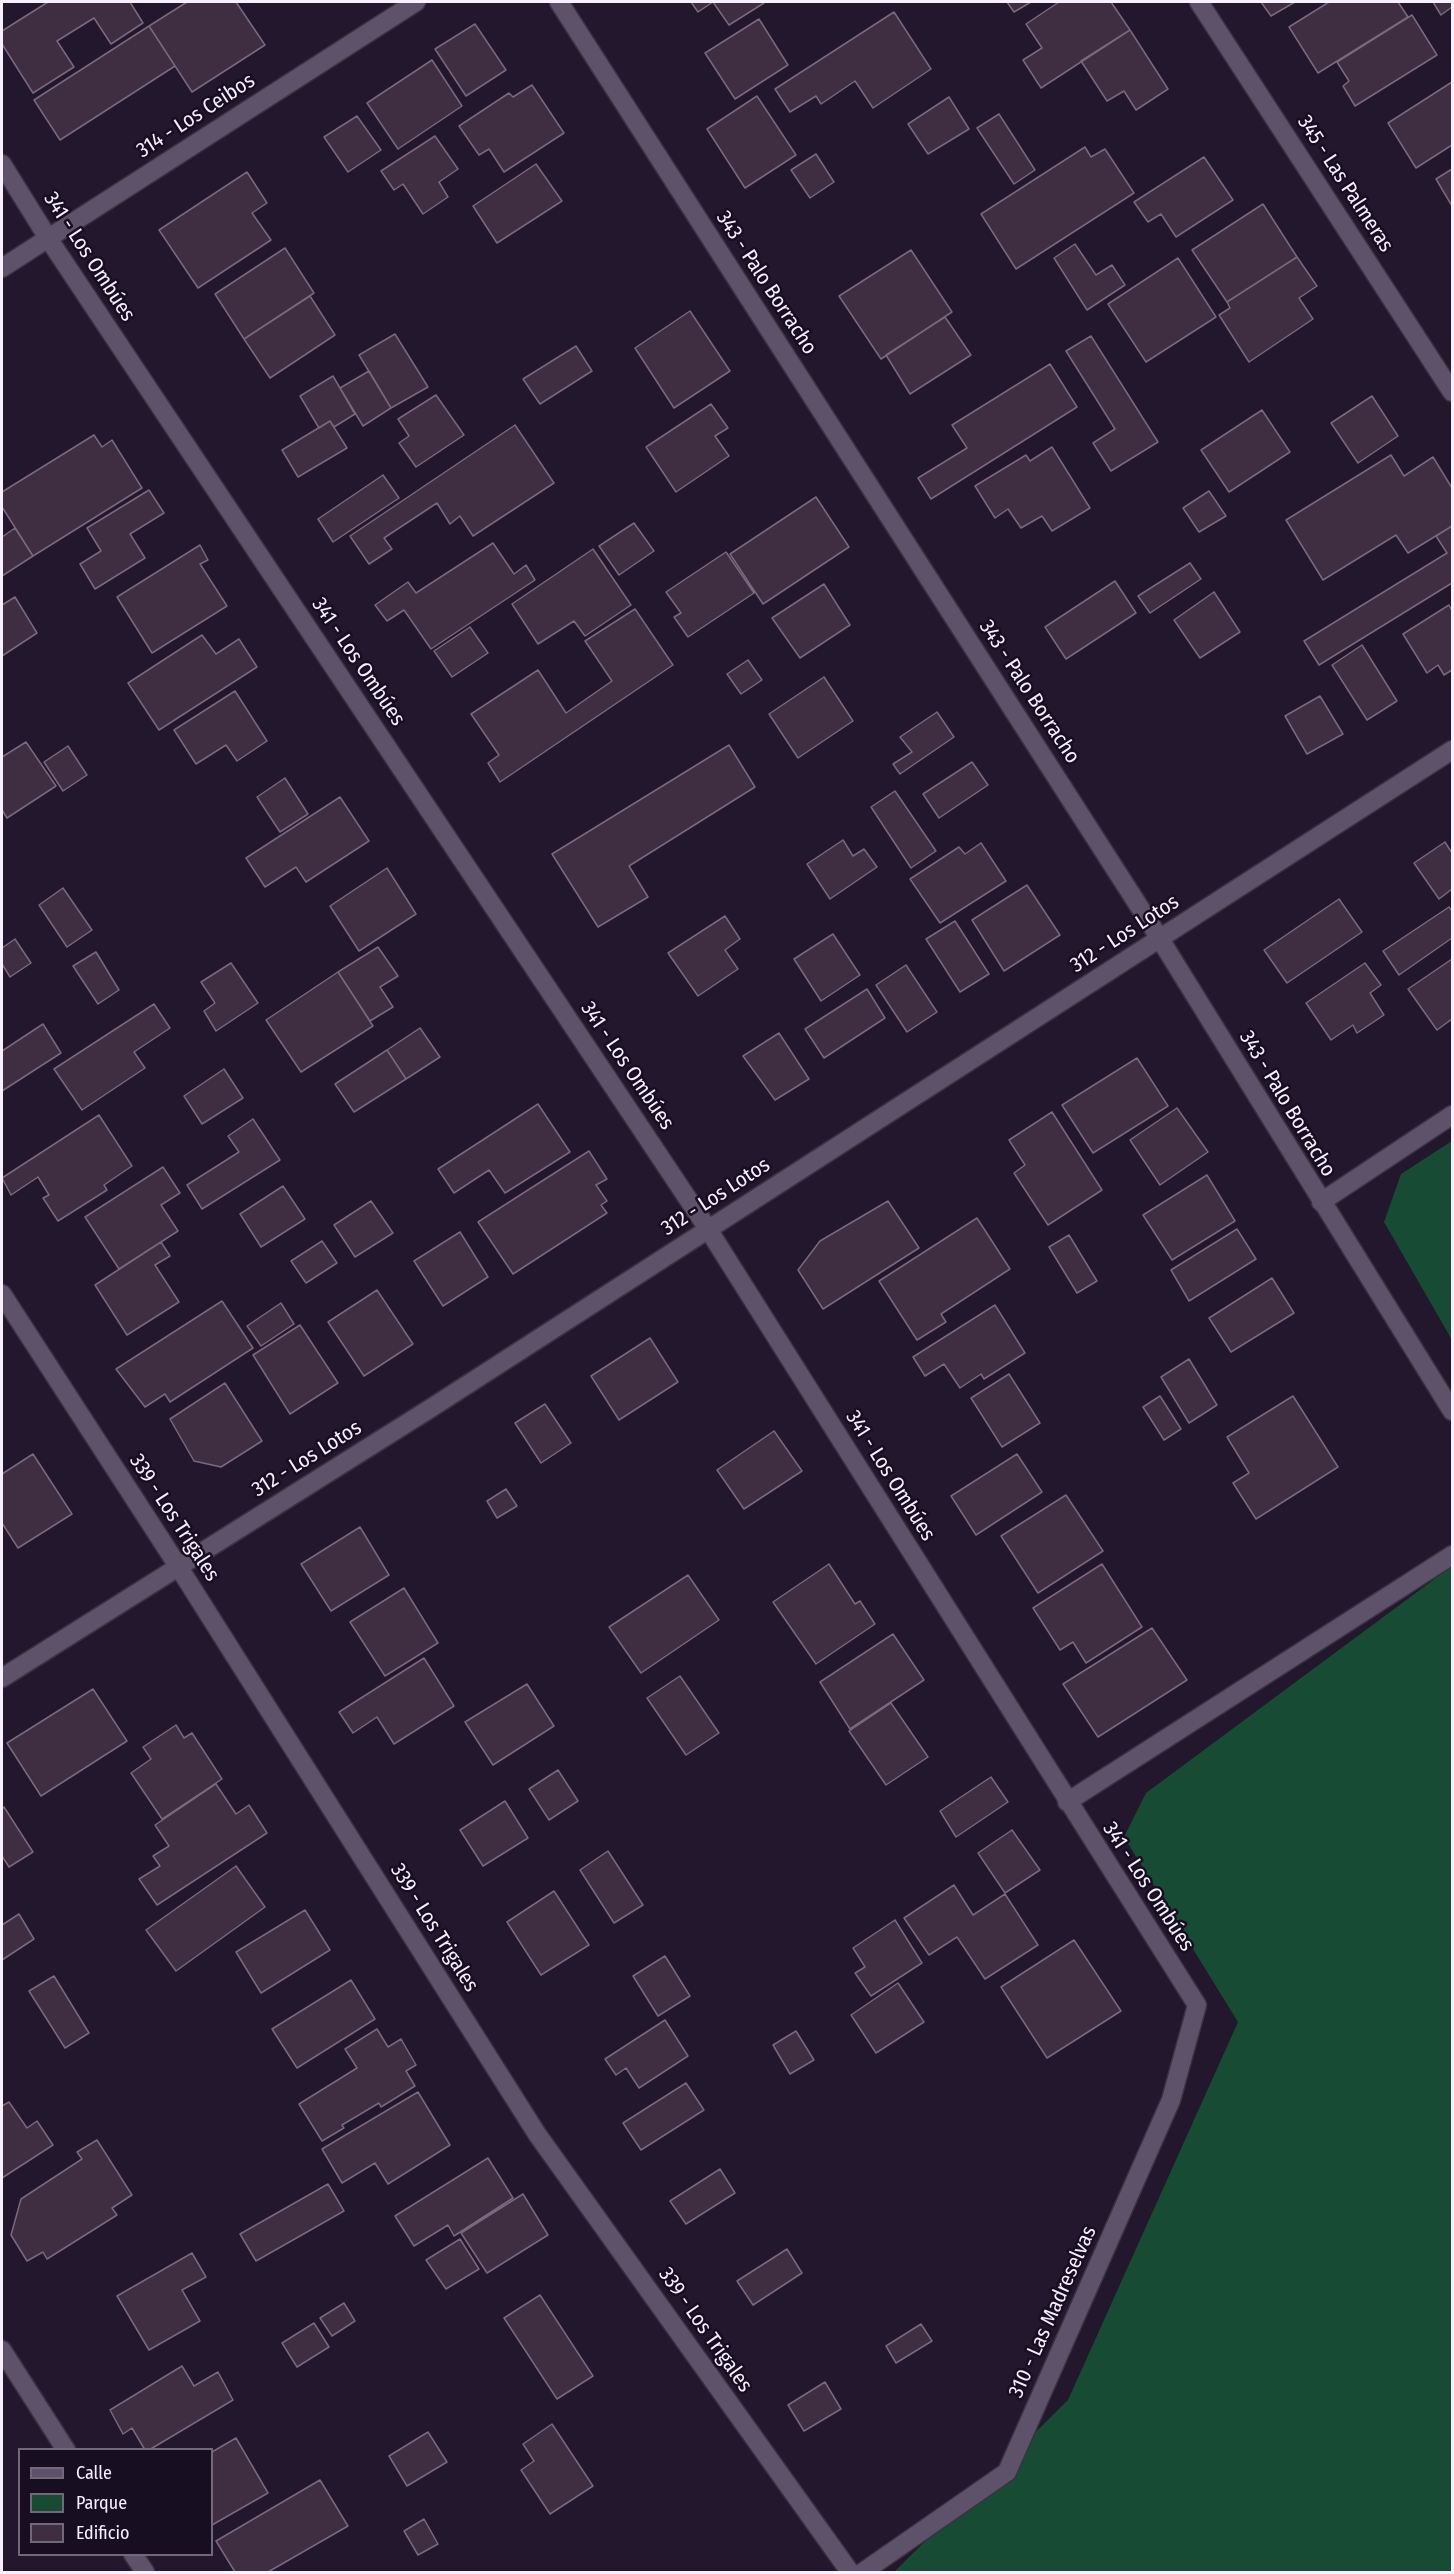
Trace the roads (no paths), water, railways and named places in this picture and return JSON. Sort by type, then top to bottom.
[{"type":"street","name":"314 - Los Ceibos","points":[[2,268],[416,2]]},
{"type":"street","name":"343 - Palo Borracho","points":[[559,2],[1160,939],[1452,1411]]},
{"type":"street","name":"345 - Las Palmeras","points":[[1199,2],[1452,392]]},
{"type":"street","name":"341 - Los Ombúes","points":[[2,164],[48,238],[708,1229],[1197,2005]]},
{"type":"street","name":"312 - Los Lotos","points":[[2,1677],[441,1402],[1452,750]]},
{"type":"street","points":[[1321,1202],[1452,1115]]},
{"type":"street","name":"339 - Los Trigales","points":[[2,1294],[178,1566],[537,2134],[850,2572]]},
{"type":"street","points":[[1067,1802],[1452,1555]]},
{"type":"street","name":"310 - Las Madreselvas","points":[[863,2572],[1007,2472],[1171,2100],[1197,2005]]},
{"type":"street","points":[[2,2350],[65,2448]]},
{"type":"street","points":[[134,2556],[145,2572]]}]
